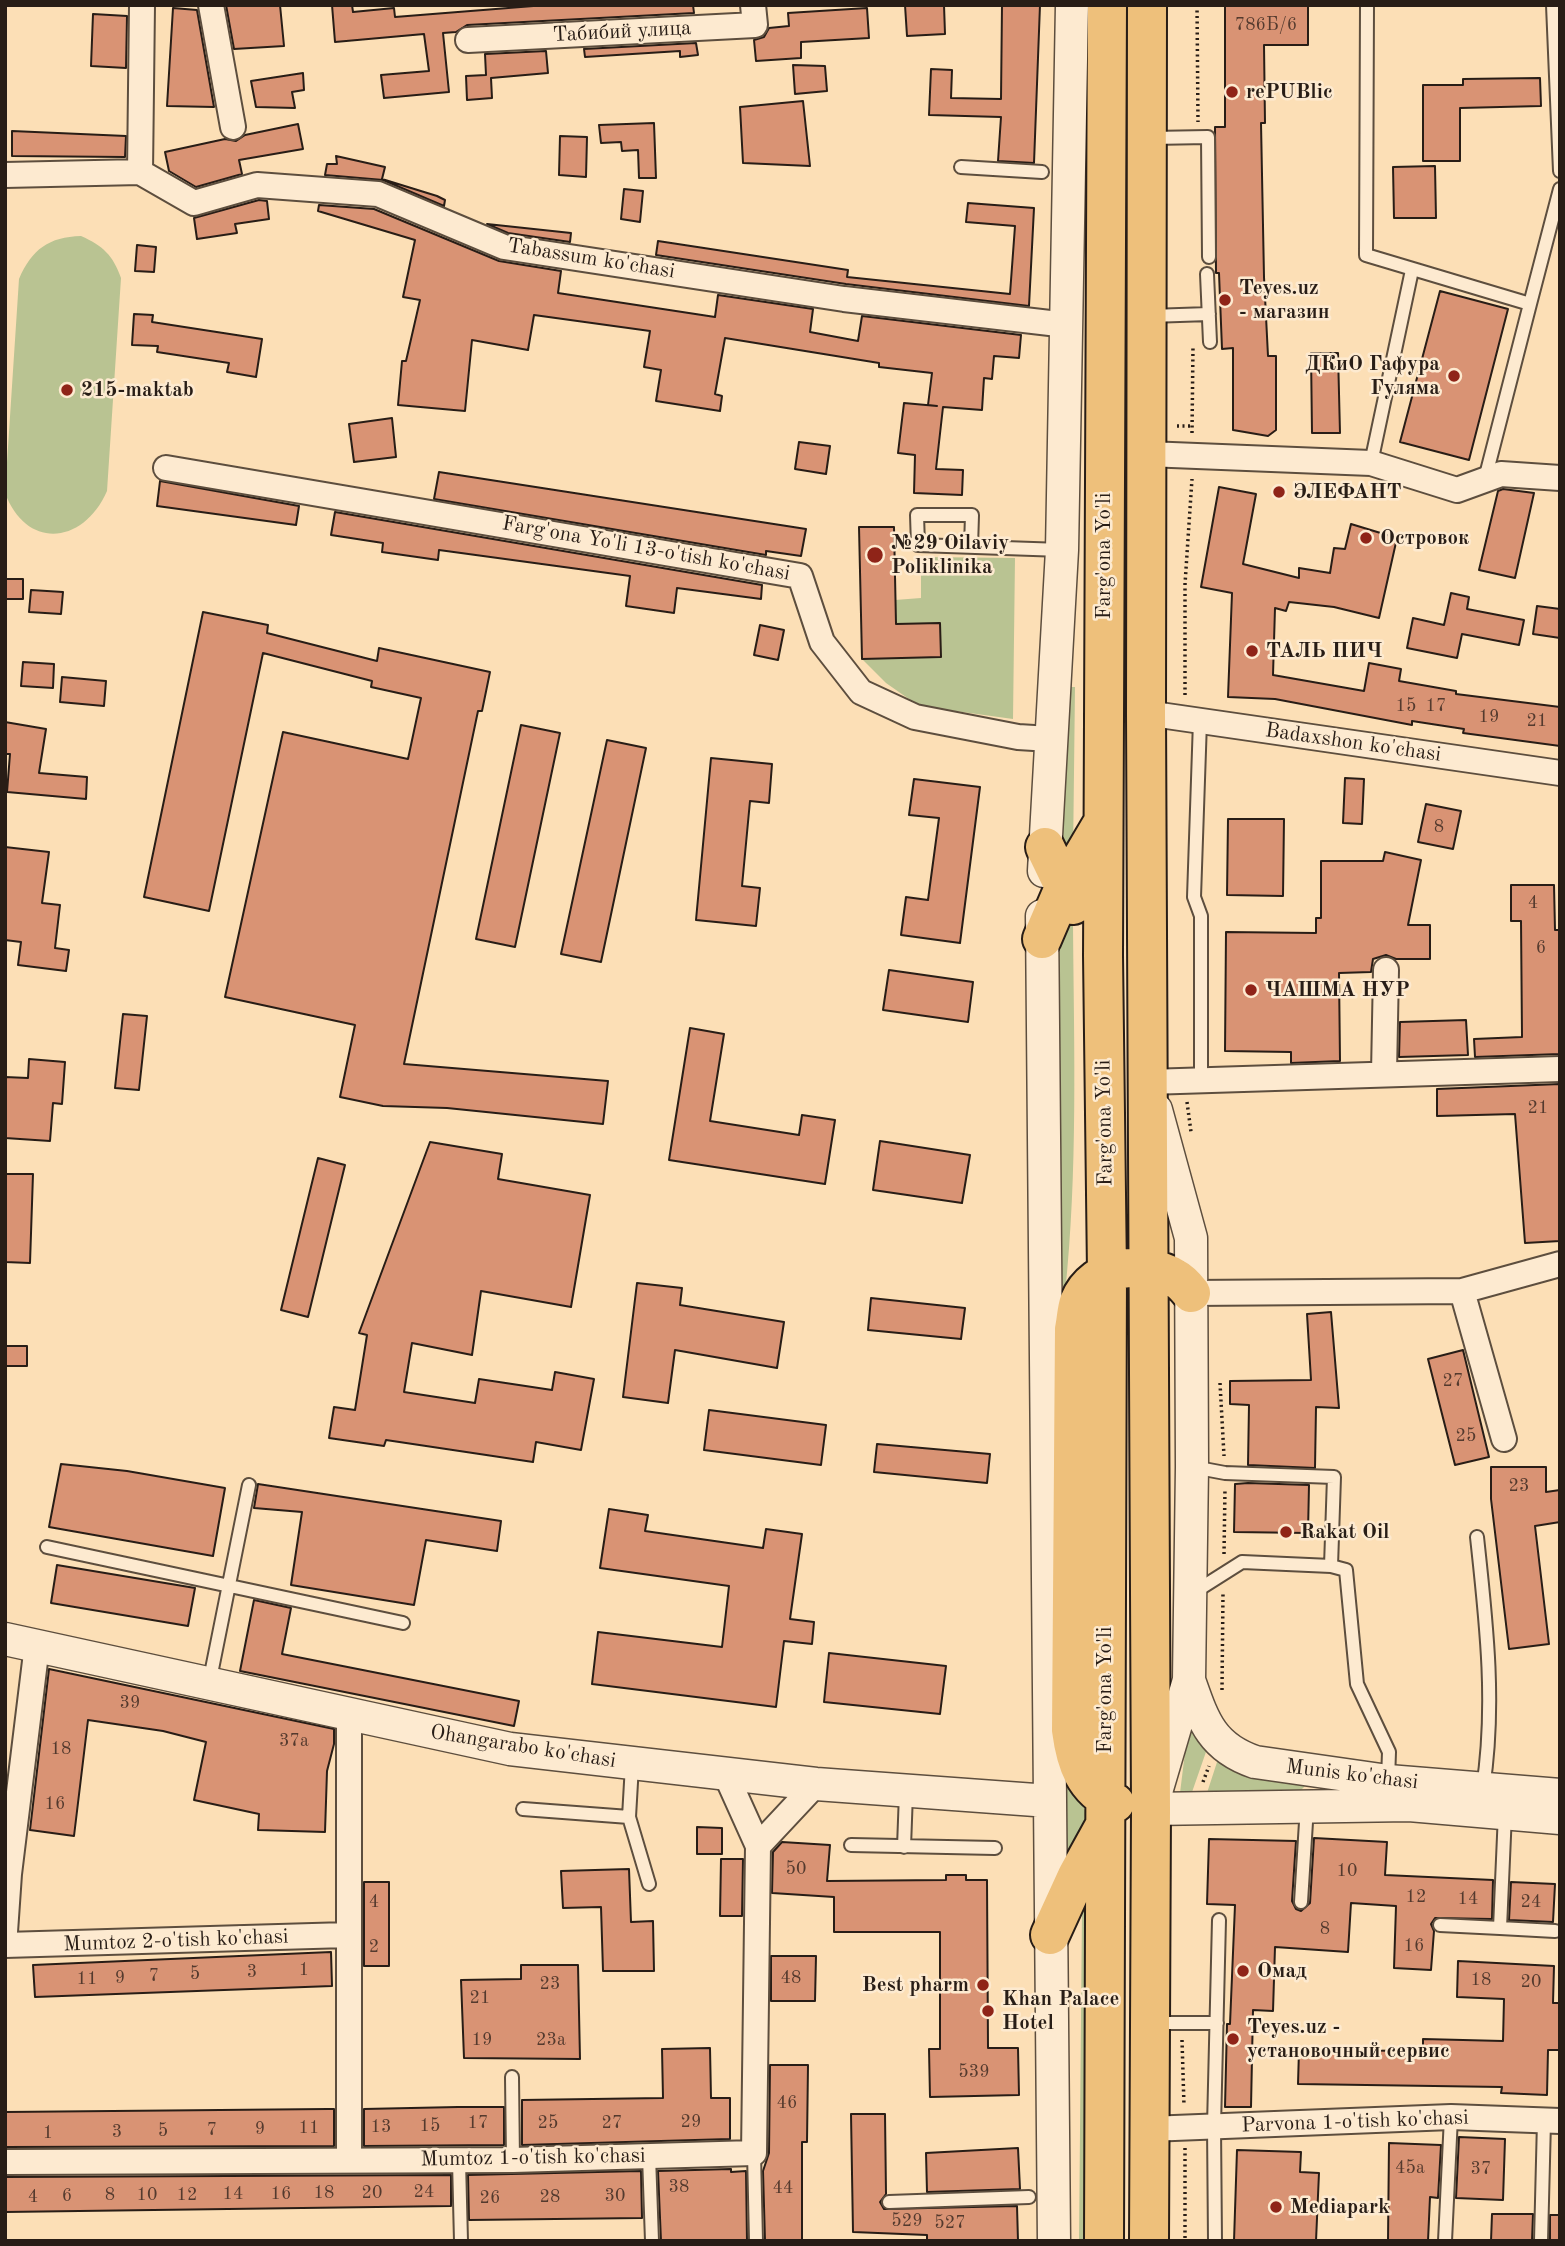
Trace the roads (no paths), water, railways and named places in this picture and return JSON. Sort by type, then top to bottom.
[{"type":"main road","name":"Farg'ona Yo'li","points":[[1104,2241],[1107,1273],[1103,822],[1107,5]]},
{"type":"main road","name":"Farg'ona Yo'li","points":[[1147,5],[1148,316],[1159,440],[1146,713],[1178,1081],[1149,1268],[1152,1810],[1166,2023],[1167,2128],[1149,2241]]},
{"type":"main road","points":[[1042,939],[1063,890],[1103,822]]},
{"type":"main road","points":[[1045,847],[1063,890],[1103,955]]},
{"type":"main road","points":[[1105,1812],[1082,1774],[1061,1749],[1074,1329],[1080,1300],[1091,1285],[1107,1273],[1133,1266],[1149,1268],[1176,1278],[1191,1293]]},
{"type":"main road","points":[[1105,1812],[1127,1807],[1152,1810]]},
{"type":"main road","points":[[1050,1935],[1105,1812]]},
{"type":"street","points":[[140,173],[142,5]]},
{"type":"street","points":[[211,5],[233,127]]},
{"type":"street","name":"Табибий улица","points":[[468,40],[755,25],[753,5]]},
{"type":"street","points":[[1054,2241],[1049,1801],[1061,1749],[1042,939],[1050,739],[1062,550],[1072,5]]},
{"type":"street","name":"Tabassum ko'chasi","points":[[5,175],[140,173],[194,203],[257,185],[378,194],[504,247],[844,299],[1067,325]]},
{"type":"street","points":[[1159,440],[1193,456],[1371,463],[1457,490],[1500,474],[1560,478]]},
{"type":"street","name":"Farg'ona Yo'li 13-o'tish ko'chasi","points":[[166,468],[800,576],[822,642],[860,692],[915,717],[1018,737],[1050,739]]},
{"type":"street","name":"Badaxshon ko'chasi","points":[[1146,713],[1560,773]]},
{"type":"street","points":[[1384,1073],[1386,970]]},
{"type":"street","points":[[1178,1081],[1560,1069]]},
{"type":"street","name":"Farg'ona Yo'li","points":[[1178,1081],[1191,1238],[1189,1680]]},
{"type":"street","points":[[1191,1293],[1462,1291],[1560,1264]]},
{"type":"street","points":[[1462,1291],[1504,1438]]},
{"type":"street","name":"Ohangarabo ko'chasi","points":[[5,1639],[510,1749],[816,1784],[1049,1801]]},
{"type":"street","points":[[5,1932],[7,1874],[37,1646]]},
{"type":"street","points":[[1152,1810],[1189,1680]]},
{"type":"street","name":"Munis ko'chasi","points":[[1189,1680],[1204,1719],[1218,1742],[1236,1755],[1255,1762],[1388,1781],[1560,1795]]},
{"type":"street","points":[[349,1715],[349,2159]]},
{"type":"street","points":[[726,1775],[758,1846],[754,2153]]},
{"type":"street","points":[[758,1846],[816,1784]]},
{"type":"street","name":"Munis ko'chasi","points":[[1152,1810],[1409,1805],[1560,1818]]},
{"type":"street","name":"Mumtoz 2-o'tish ko'chasi","points":[[5,1945],[347,1935]]},
{"type":"street","name":"Parvona 1-o'tish ko'chasi","points":[[1167,2128],[1451,2117],[1552,2121]]},
{"type":"street","name":"Mumtoz 1-o'tish ko'chasi","points":[[5,2162],[349,2159],[459,2161],[754,2153]]},
{"type":"lane","points":[[1367,5],[1366,255],[1530,304]]},
{"type":"lane","points":[[1553,5],[1560,171]]},
{"type":"lane","points":[[1147,139],[1208,137],[1209,257]]},
{"type":"lane","points":[[961,167],[1042,172]]},
{"type":"lane","points":[[1485,479],[1560,189]]},
{"type":"lane","points":[[1371,463],[1412,270]]},
{"type":"lane","points":[[1207,274],[1210,342]]},
{"type":"lane","points":[[1148,316],[1209,314]]},
{"type":"lane","points":[[971,547],[972,515],[917,515],[918,545],[971,547],[1062,550]]},
{"type":"lane","points":[[1178,1081],[1201,916],[1194,897],[1192,720]]},
{"type":"lane","points":[[1192,1466],[1225,1473],[1334,1477],[1331,1566]]},
{"type":"lane","points":[[209,1684],[249,1485]]},
{"type":"lane","points":[[1477,1536],[1489,1647],[1488,1756],[1483,1789]]},
{"type":"lane","points":[[47,1546],[403,1623]]},
{"type":"lane","points":[[1190,1595],[1242,1562],[1331,1566],[1346,1570],[1357,1684],[1389,1752],[1388,1781]]},
{"type":"lane","points":[[632,1765],[629,1817],[649,1884]]},
{"type":"lane","points":[[904,1847],[906,1792]]},
{"type":"lane","points":[[1301,1902],[1307,1806]]},
{"type":"lane","points":[[523,1809],[629,1817]]},
{"type":"lane","points":[[1500,1928],[1505,1813]]},
{"type":"lane","points":[[851,1845],[995,1848]]},
{"type":"lane","points":[[1215,2241],[1214,2126],[1219,1920]]},
{"type":"lane","points":[[1440,1925],[1555,1931]]},
{"type":"lane","points":[[1166,2023],[1217,2023]]},
{"type":"lane","points":[[512,2077],[513,2160]]},
{"type":"lane","points":[[1445,2241],[1451,2117]]},
{"type":"lane","points":[[1541,2241],[1552,2121]]},
{"type":"lane","points":[[754,2153],[757,2241]]},
{"type":"lane","points":[[649,2156],[652,2241]]},
{"type":"lane","points":[[459,2161],[461,2241]]},
{"type":"lane","points":[[889,2202],[1029,2197]]},
{"type":"place","name":"rePUBlic","points":[[1232,92]]},
{"type":"place","name":"Teyes.uz - магазин","points":[[1225,300]]},
{"type":"place","name":"ДКиО Гафура Гуляма","points":[[1454,376]]},
{"type":"place","name":"215-maktab","points":[[67,390]]},
{"type":"place","name":"ЭЛЕФАНТ","points":[[1279,492]]},
{"type":"place","name":"Островок","points":[[1366,538]]},
{"type":"place","name":"№29 Oilaviy Poliklinika","points":[[875,555]]},
{"type":"place","name":"ТАЛЬ ПИЧ","points":[[1252,651]]},
{"type":"place","name":"ЧАШМА НУР","points":[[1251,990]]},
{"type":"place","name":"Rakat Oil","points":[[1286,1532]]},
{"type":"place","name":"Омад","points":[[1243,1971]]},
{"type":"place","name":"Best pharm","points":[[983,1985]]},
{"type":"place","name":"Khan Palace Hotel","points":[[988,2011]]},
{"type":"place","name":"Teyes.uz - установочный сервис","points":[[1233,2039]]},
{"type":"place","name":"Mediapark","points":[[1276,2207]]}]
